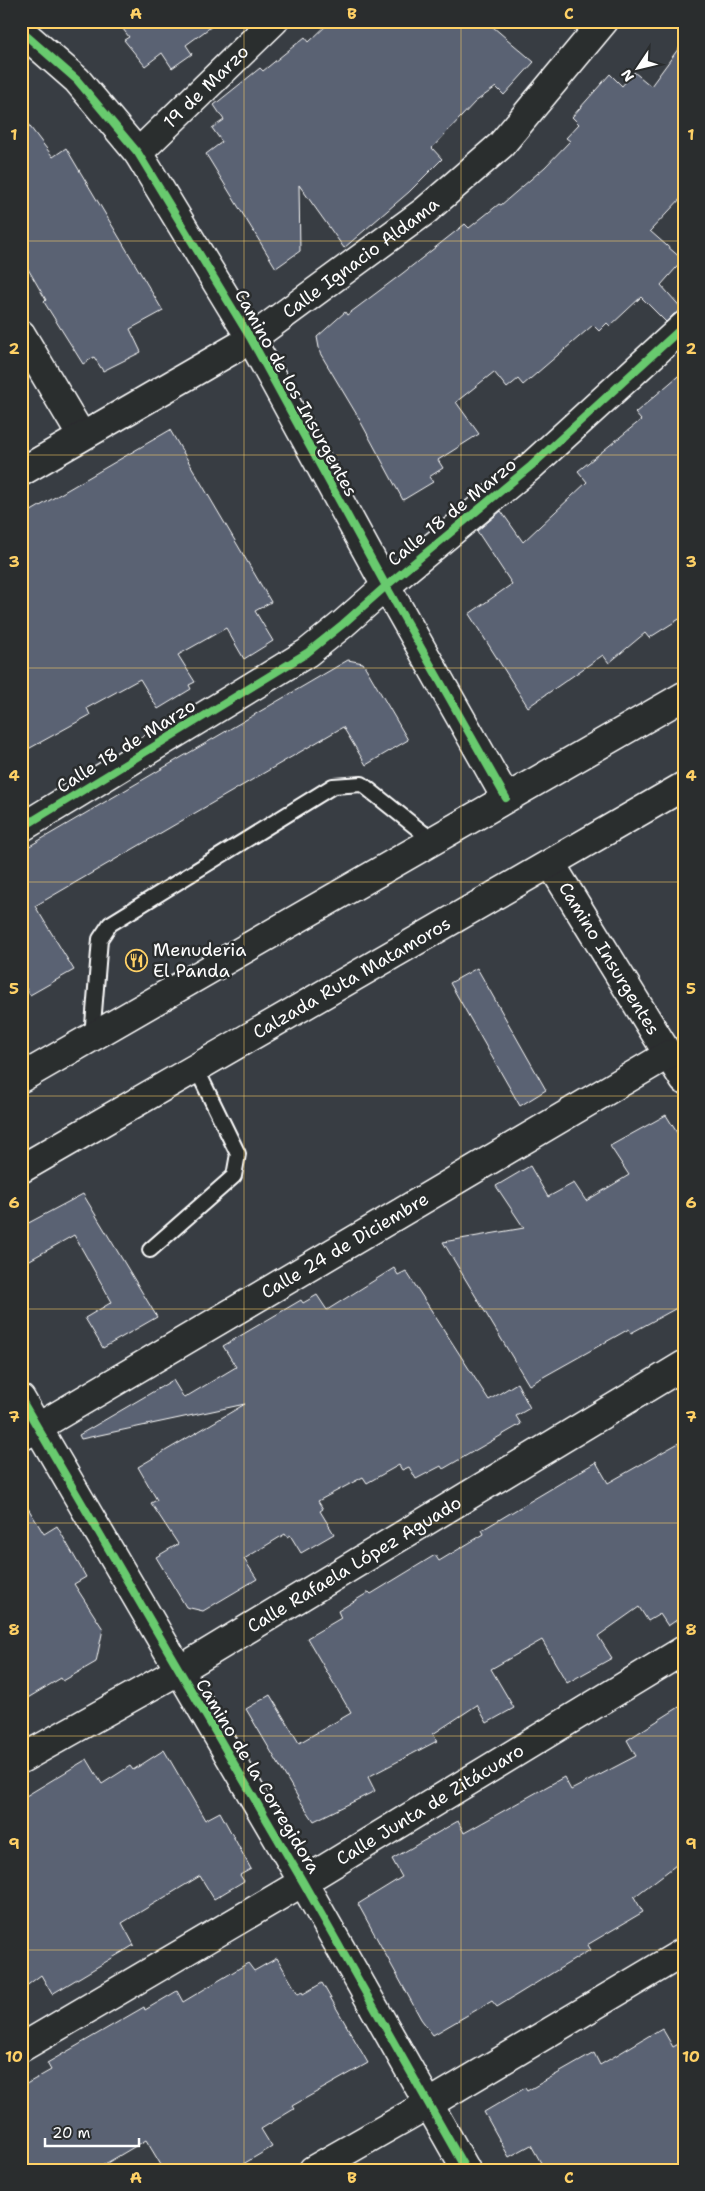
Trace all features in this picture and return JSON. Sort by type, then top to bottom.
[{"type":"street","name":"19 de Marzo","points":[[138,154],[274,21]]},
{"type":"street","name":"Calle Ignacio Aldama","points":[[21,472],[81,435],[251,339],[425,211],[501,145],[604,21]]},
{"type":"street","name":"Camino de los Insurgentes","points":[[21,31],[77,80],[138,154],[251,339],[386,586],[506,798]]},
{"type":"street","name":"Calle 18 de Marzo","points":[[21,828],[307,653],[532,466],[684,326]]},
{"type":"street","points":[[21,334],[81,435]]},
{"type":"street","points":[[21,1078],[684,696]]},
{"type":"street","name":"Calzada Ruta Matamoros","points":[[21,1169],[684,786]]},
{"type":"street","name":"Camino Insurgentes","points":[[551,864],[684,1080]]},
{"type":"street","name":"Calle 24 de Diciembre","points":[[29,1432],[669,1054]]},
{"type":"street","name":"Calle Rafaela López Aguado","points":[[21,1759],[178,1671],[684,1364]]},
{"type":"street","name":"Camino de la Corregidora","points":[[21,1399],[29,1432],[178,1671],[303,1882],[466,2170]]},
{"type":"street","name":"Calle Junta de Zitácuaro","points":[[21,2048],[303,1882],[684,1650]]},
{"type":"street","points":[[313,2170],[684,1952]]},
{"type":"lane","points":[[92,1037],[100,939],[110,924],[334,786],[362,784],[432,840]]},
{"type":"lane","points":[[150,1250],[234,1176],[238,1154],[196,1068]]},
{"type":"building","points":[[117,21],[219,21],[186,45],[192,54],[172,68],[162,53],[145,66],[124,40],[129,37]]},
{"type":"building","points":[[331,21],[486,21],[534,62],[504,95],[496,87],[475,102],[432,148],[442,159],[409,192],[344,248],[299,185],[300,251],[276,268],[206,154],[222,142],[212,128],[224,120],[214,105],[260,68],[263,71],[305,37],[309,42]]},
{"type":"building","points":[[684,41],[684,195],[650,231],[683,260],[661,285],[684,311],[674,314],[666,322],[641,297],[610,326],[607,323],[599,331],[593,325],[523,385],[518,379],[507,388],[494,372],[456,402],[479,434],[438,460],[443,468],[429,477],[433,482],[403,500],[357,415],[320,353],[317,337],[345,312],[347,315],[465,224],[469,228],[499,204],[501,205],[545,167],[570,141],[566,138],[579,124],[572,117],[610,74],[622,86],[634,72],[651,86]]},
{"type":"building","points":[[21,115],[53,157],[66,148],[163,311],[130,329],[141,352],[103,371],[94,357],[83,364],[44,302],[46,300],[21,257]]},
{"type":"building","points":[[684,371],[684,616],[649,638],[645,633],[609,663],[603,655],[528,707],[469,614],[512,584],[477,531],[501,511],[523,542],[587,482],[578,471],[641,420],[635,413]]},
{"type":"building","points":[[170,430],[271,602],[255,611],[273,641],[244,659],[226,628],[178,655],[195,682],[189,685],[191,689],[158,709],[140,679],[87,708],[90,715],[21,753],[21,517]]},
{"type":"building","points":[[348,660],[363,663],[408,740],[366,765],[343,727],[35,906],[74,970],[30,995],[21,980],[21,851]]},
{"type":"building","points":[[477,968],[546,1090],[520,1106],[450,983]]},
{"type":"building","points":[[666,1115],[684,1144],[684,1304],[631,1333],[629,1329],[529,1385],[443,1242],[524,1228],[496,1186],[530,1166],[548,1197],[574,1183],[586,1201],[629,1175],[610,1146]]},
{"type":"building","points":[[83,1194],[157,1317],[103,1348],[85,1318],[112,1302],[74,1235],[21,1265],[21,1227]]},
{"type":"building","points":[[394,1268],[398,1275],[406,1271],[489,1400],[517,1383],[530,1408],[516,1416],[521,1424],[443,1469],[441,1466],[416,1479],[409,1467],[402,1470],[399,1465],[367,1483],[363,1477],[318,1501],[323,1509],[320,1511],[334,1534],[301,1553],[290,1535],[287,1537],[285,1534],[244,1559],[257,1579],[203,1611],[186,1607],[156,1557],[178,1544],[151,1503],[157,1500],[138,1467],[245,1404],[81,1439],[79,1435],[173,1380],[184,1398],[236,1367],[223,1346],[301,1300],[303,1303],[317,1295],[327,1310]]},
{"type":"building","points":[[684,1440],[684,1615],[668,1626],[660,1614],[648,1621],[639,1607],[598,1636],[612,1658],[567,1683],[542,1640],[491,1669],[514,1708],[487,1723],[477,1705],[433,1734],[437,1741],[368,1777],[375,1791],[314,1821],[246,1709],[270,1695],[299,1743],[351,1713],[307,1638],[341,1618],[338,1611],[369,1592],[371,1594],[435,1555],[439,1561],[484,1534],[482,1530],[596,1462],[608,1483]]},
{"type":"building","points":[[21,1497],[44,1534],[57,1526],[86,1577],[74,1584],[103,1629],[96,1662],[63,1681],[61,1678],[21,1702]]},
{"type":"building","points":[[684,1704],[684,1859],[634,1897],[643,1912],[587,1945],[590,1950],[497,2007],[492,2001],[433,2035],[421,2019],[358,1904],[402,1877],[392,1859],[458,1821],[464,1833],[564,1777],[571,1790],[636,1756],[627,1740]]},
{"type":"building","points":[[164,1750],[205,1820],[220,1812],[251,1869],[240,1875],[244,1881],[214,1899],[200,1876],[122,1923],[134,1945],[52,1994],[41,1975],[21,1990],[21,1921],[28,1917],[21,1904],[21,1799],[87,1759],[102,1784],[130,1766],[133,1770]]},
{"type":"building","points":[[277,1958],[298,1994],[302,1992],[303,1994],[322,1983],[368,2063],[292,2106],[294,2109],[261,2129],[272,2147],[233,2170],[164,2170],[146,2140],[95,2170],[21,2170],[21,2087],[51,2070],[47,2063],[144,2007],[145,2010],[177,1991],[183,2002],[248,1963],[254,1971]]},
{"type":"building","points":[[662,2028],[673,2047],[684,2041],[684,2170],[545,2170],[531,2145],[509,2157],[484,2112],[525,2088],[527,2091],[594,2053],[600,2065]]},
{"type":"cycle path","points":[[21,31],[77,80],[138,153],[251,339],[386,586],[506,798]]},
{"type":"cycle path","points":[[21,828],[307,653],[531,466],[684,326]]},
{"type":"cycle path","points":[[21,1399],[303,1882],[466,2170]]},
{"type":"place","name":"Menuderia El Panda","points":[[137,960]]}]
